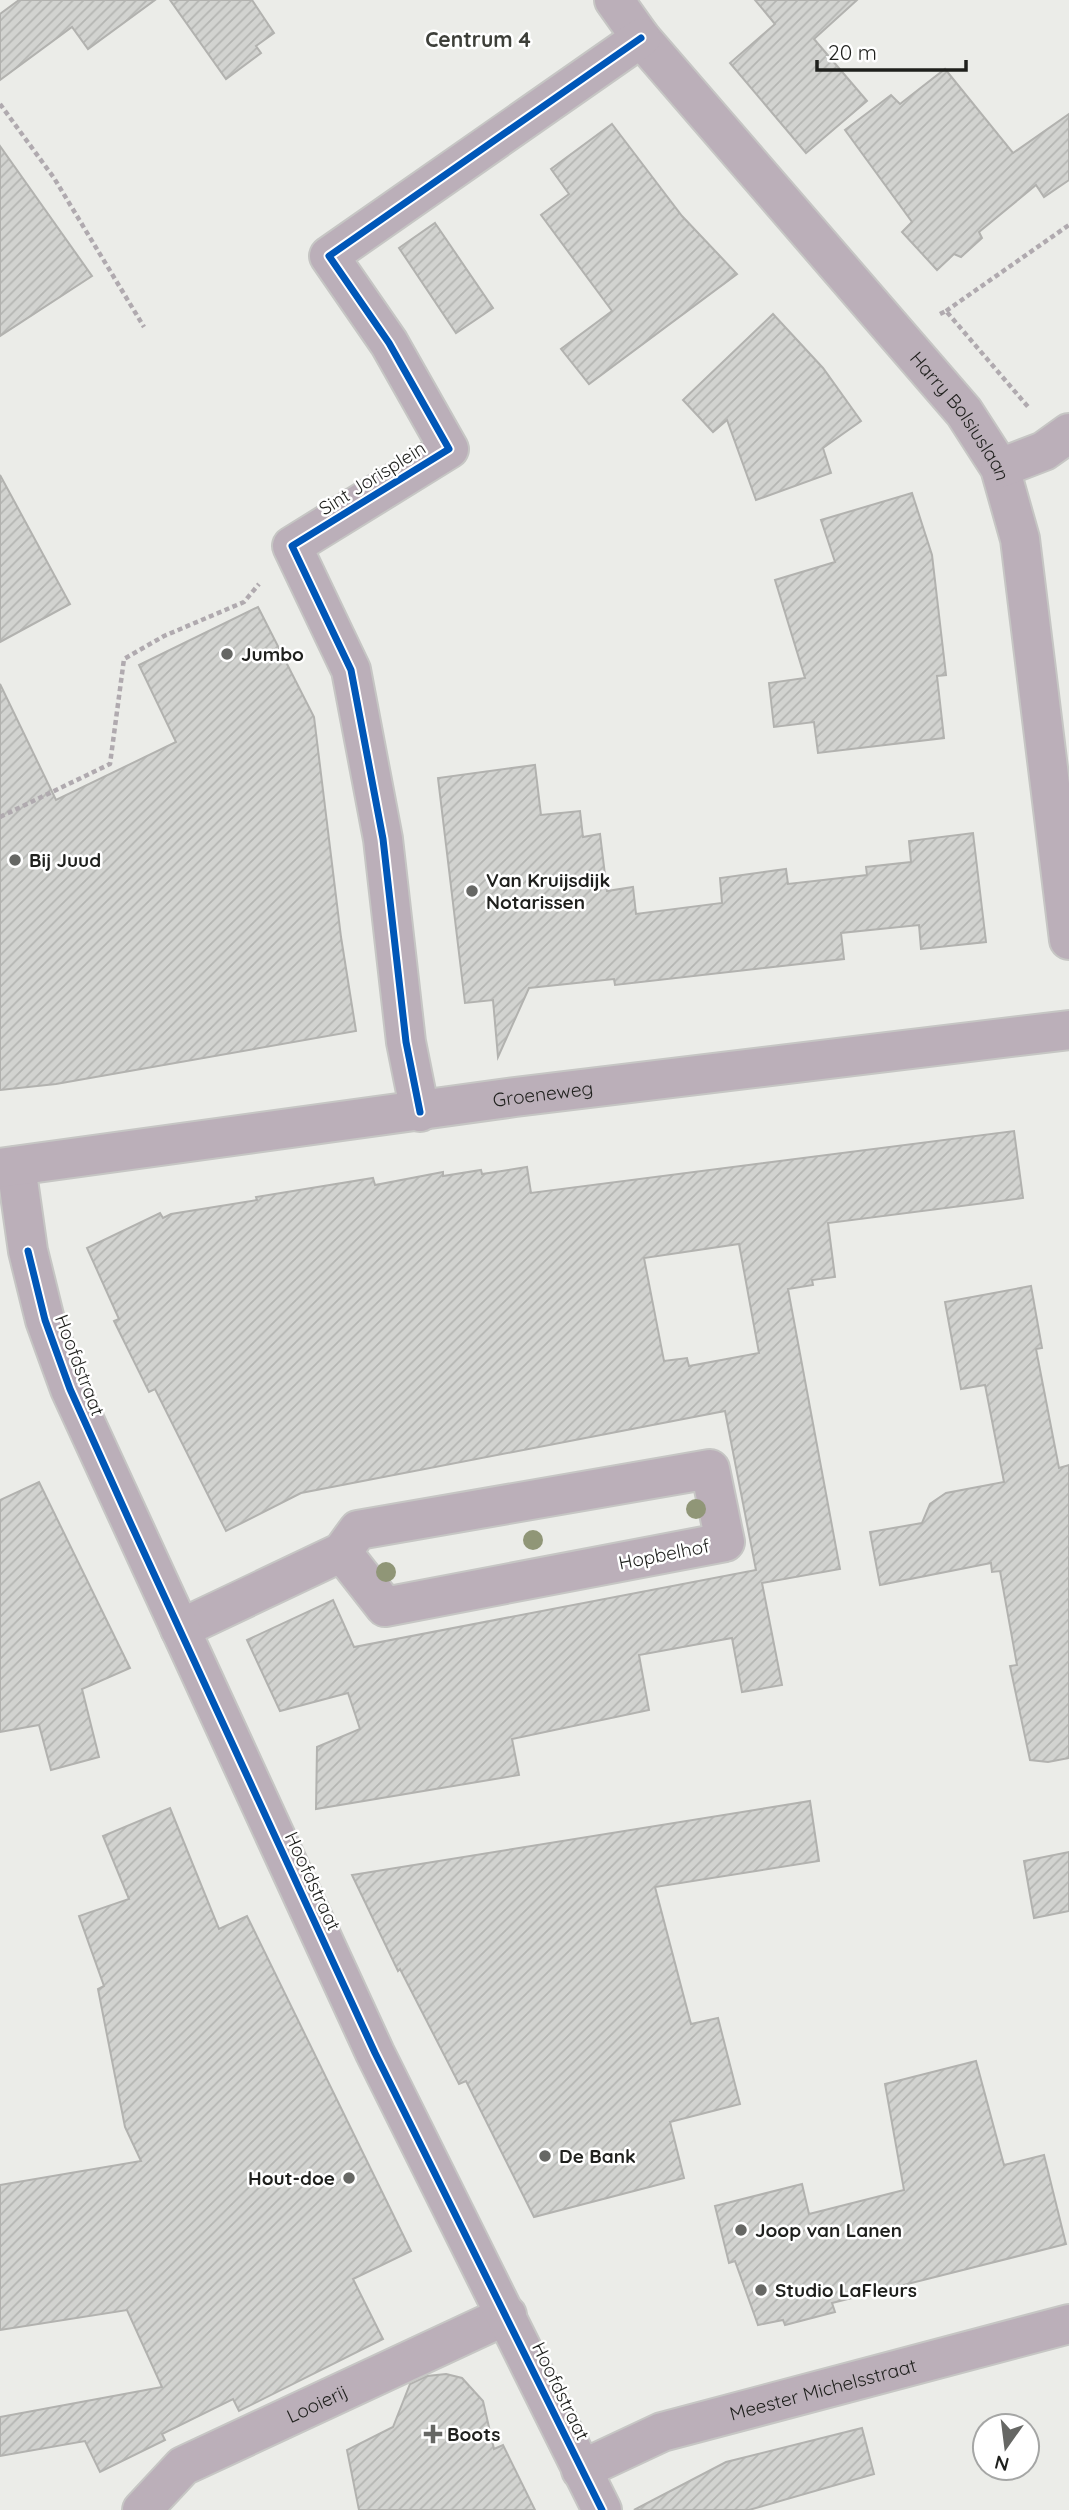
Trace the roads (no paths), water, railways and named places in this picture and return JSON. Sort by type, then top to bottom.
[{"type":"street","name":"Harry Bolsiuslaan","points":[[614,0],[641,38],[964,412],[1000,468],[1020,539],[1069,940]]},
{"type":"street","name":"Sint Jorisplein","points":[[420,1112],[406,1042],[383,839],[351,670],[292,546],[449,449],[389,343],[329,256],[641,38]]},
{"type":"street","points":[[1000,468],[1044,451],[1069,433]]},
{"type":"street","name":"Groeneweg","points":[[8,1167],[515,1097],[1069,1030]]},
{"type":"street","name":"Hoofdstraat","points":[[8,1167],[45,1320],[70,1389],[374,2053],[602,2510]]},
{"type":"street","name":"Hopbelhof","points":[[180,1629],[342,1552],[358,1530],[710,1469],[725,1542],[385,1607],[342,1552]]},
{"type":"street","name":"Looierij","points":[[142,2510],[183,2466],[507,2315]]},
{"type":"street","name":"Meester Michelsstraat","points":[[582,2470],[662,2432],[1069,2324]]},
{"type":"place","name":"Jumbo","points":[[227,654]]},
{"type":"place","name":"Bij Juud","points":[[15,860]]},
{"type":"place","name":"Van Kruijsdijk Notarissen","points":[[472,891]]},
{"type":"place","name":"De Bank","points":[[545,2156]]},
{"type":"place","name":"Hout-doe","points":[[349,2178]]},
{"type":"place","name":"Joop van Lanen","points":[[741,2230]]},
{"type":"place","name":"Studio LaFleurs","points":[[761,2290]]},
{"type":"place","name":"Boots","points":[[433,2434]]},
{"type":"district","name":"Centrum 4","points":[[478,40]]}]
